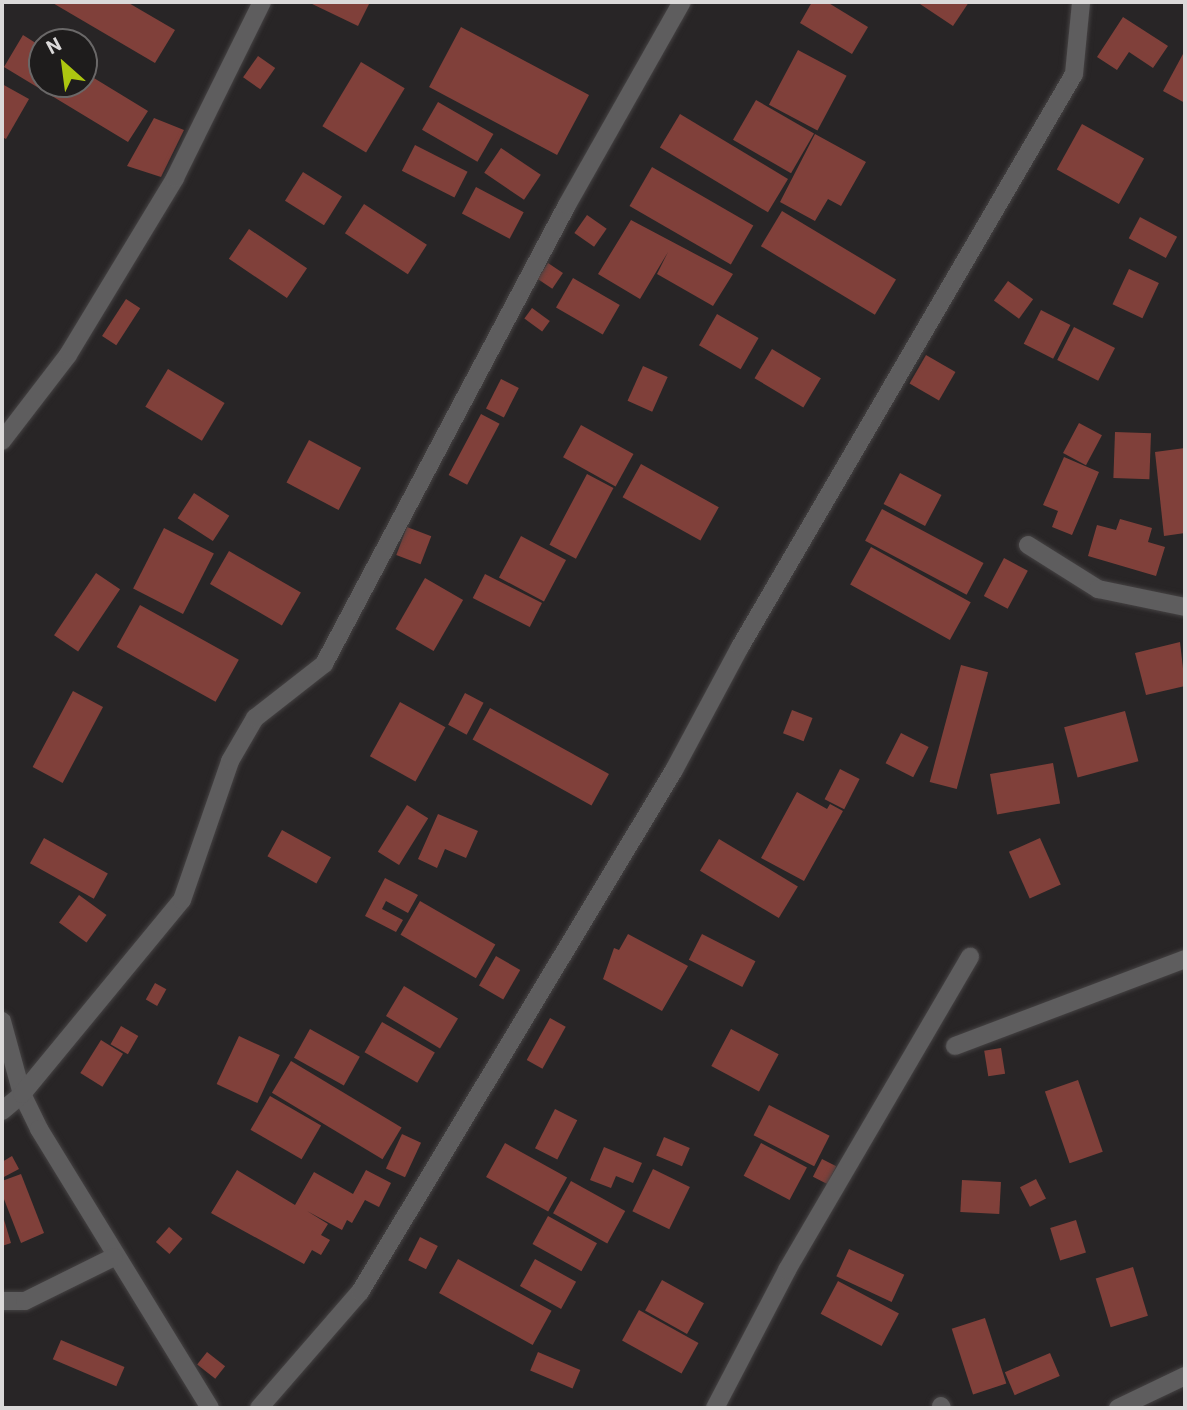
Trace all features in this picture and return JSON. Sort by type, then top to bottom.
[{"type":"street","points":[[2,440],[68,355],[175,178],[262,2]]},
{"type":"street","points":[[2,1111],[22,1094],[181,900],[230,761],[255,718],[324,664],[567,205],[682,2]]},
{"type":"street","points":[[259,1408],[360,1292],[674,770],[740,647],[1074,74],[1081,2]]},
{"type":"street","points":[[1028,545],[1098,589],[1185,607]]},
{"type":"street","points":[[715,1408],[787,1270],[970,957]]},
{"type":"street","points":[[955,1046],[1185,959]]},
{"type":"street","points":[[2,1021],[22,1094],[114,1257],[210,1408]]},
{"type":"street","points":[[2,1301],[25,1301],[114,1257]]},
{"type":"street","points":[[1118,1408],[1185,1376]]},
{"type":"building","points":[[51,2],[127,2],[175,30],[155,63]]},
{"type":"building","points":[[308,2],[370,2],[358,26]]},
{"type":"building","points":[[812,2],[827,2],[868,27],[852,54],[800,23]]},
{"type":"building","points":[[917,2],[969,2],[953,26]]},
{"type":"building","points":[[1123,17],[1168,46],[1153,68],[1129,52],[1117,70],[1097,57]]},
{"type":"building","points":[[461,27],[589,95],[557,155],[429,87]]},
{"type":"building","points":[[23,35],[28,38],[28,82],[4,67]]},
{"type":"building","points":[[798,50],[847,76],[817,131],[769,105]]},
{"type":"building","points":[[1183,54],[1185,55],[1185,103],[1163,91]]},
{"type":"building","points":[[258,56],[275,68],[260,89],[243,77]]},
{"type":"building","points":[[361,62],[405,88],[366,153],[322,126]]},
{"type":"building","points":[[98,81],[148,111],[128,142],[55,98],[98,98]]},
{"type":"building","points":[[2,84],[29,99],[6,139],[2,137]]},
{"type":"building","points":[[756,100],[814,134],[791,173],[733,140]]},
{"type":"building","points":[[438,102],[493,134],[477,162],[422,130]]},
{"type":"building","points":[[680,114],[788,179],[768,212],[660,147]]},
{"type":"building","points":[[154,118],[184,130],[161,177],[127,166]]},
{"type":"building","points":[[1082,124],[1144,158],[1119,204],[1057,169]]},
{"type":"building","points":[[815,134],[866,162],[841,206],[828,199],[815,221],[780,202]]},
{"type":"building","points":[[415,145],[468,172],[454,198],[402,171]]},
{"type":"building","points":[[501,148],[541,175],[524,200],[484,173]]},
{"type":"building","points":[[652,167],[753,225],[731,264],[630,206]]},
{"type":"building","points":[[303,172],[342,196],[324,225],[285,201]]},
{"type":"building","points":[[476,187],[524,212],[510,239],[462,213]]},
{"type":"building","points":[[364,204],[427,245],[408,274],[345,233]]},
{"type":"building","points":[[782,211],[896,280],[875,315],[761,246]]},
{"type":"building","points":[[587,215],[607,229],[594,247],[574,233]]},
{"type":"building","points":[[1140,217],[1177,237],[1166,258],[1129,238]]},
{"type":"building","points":[[631,220],[733,274],[713,306],[657,274],[668,252],[640,299],[598,274]]},
{"type":"building","points":[[249,229],[307,268],[287,298],[229,259]]},
{"type":"building","points":[[548,263],[563,273],[552,289],[537,279]]},
{"type":"building","points":[[1129,269],[1159,283],[1142,318],[1113,304]]},
{"type":"building","points":[[573,278],[620,305],[603,334],[556,307]]},
{"type":"building","points":[[1008,281],[1033,299],[1019,319],[994,300]]},
{"type":"building","points":[[126,299],[140,308],[116,345],[102,336]]},
{"type":"building","points":[[532,308],[550,321],[542,331],[524,319]]},
{"type":"building","points":[[1041,310],[1070,325],[1053,359],[1024,344]]},
{"type":"building","points":[[717,314],[759,338],[741,369],[699,345]]},
{"type":"building","points":[[1074,327],[1115,348],[1098,381],[1057,360]]},
{"type":"building","points":[[772,349],[821,378],[803,408],[754,378]]},
{"type":"building","points":[[926,355],[955,372],[939,401],[910,384]]},
{"type":"building","points":[[643,366],[668,377],[652,412],[628,401]]},
{"type":"building","points":[[168,369],[225,403],[202,441],[145,407]]},
{"type":"building","points":[[501,379],[519,388],[504,417],[486,408]]},
{"type":"building","points":[[481,414],[500,424],[467,485],[449,475]]},
{"type":"building","points":[[1079,423],[1102,435],[1086,465],[1063,453]]},
{"type":"building","points":[[581,425],[633,454],[616,486],[563,457]]},
{"type":"building","points":[[1115,432],[1151,433],[1149,479],[1113,478]]},
{"type":"building","points":[[309,440],[361,468],[339,510],[286,482]]},
{"type":"building","points":[[1185,448],[1185,533],[1164,536],[1155,452]]},
{"type":"building","points":[[1064,457],[1099,472],[1072,535],[1052,527],[1058,511],[1043,505]]},
{"type":"building","points":[[641,464],[719,507],[700,540],[623,497]]},
{"type":"building","points":[[900,473],[941,495],[925,526],[884,504]]},
{"type":"building","points":[[587,474],[613,488],[576,559],[549,545]]},
{"type":"building","points":[[194,493],[229,516],[213,541],[178,518]]},
{"type":"building","points":[[882,509],[984,563],[967,595],[865,541]]},
{"type":"building","points":[[1120,519],[1152,528],[1148,542],[1165,547],[1156,576],[1088,556],[1097,525],[1116,530]]},
{"type":"building","points":[[407,527],[431,536],[421,564],[396,555]]},
{"type":"building","points":[[164,528],[214,553],[183,614],[133,589]]},
{"type":"building","points":[[521,536],[566,560],[544,601],[499,577]]},
{"type":"building","points":[[871,547],[971,602],[950,640],[850,585]]},
{"type":"building","points":[[229,551],[301,592],[282,625],[210,584]]},
{"type":"building","points":[[1004,558],[1028,571],[1008,609],[984,596]]},
{"type":"building","points":[[96,573],[120,589],[78,651],[54,635]]},
{"type":"building","points":[[485,574],[542,603],[530,627],[473,598]]},
{"type":"building","points":[[425,578],[463,600],[434,651],[396,629]]},
{"type":"building","points":[[140,605],[239,660],[216,702],[117,647]]},
{"type":"building","points":[[1180,642],[1185,686],[1146,695],[1135,653]]},
{"type":"building","points":[[961,665],[988,672],[957,789],[930,782]]},
{"type":"building","points":[[73,691],[103,707],[63,783],[33,767]]},
{"type":"building","points":[[465,693],[484,703],[467,735],[448,725]]},
{"type":"building","points":[[400,702],[445,727],[415,781],[370,756]]},
{"type":"building","points":[[490,708],[609,774],[591,805],[473,739]]},
{"type":"building","points":[[792,710],[813,718],[804,741],[783,733]]},
{"type":"building","points":[[1125,711],[1138,761],[1078,778],[1064,727]]},
{"type":"building","points":[[901,733],[929,747],[913,777],[886,763]]},
{"type":"building","points":[[1053,763],[1060,803],[997,814],[990,774]]},
{"type":"building","points":[[840,769],[860,779],[844,809],[825,799]]},
{"type":"building","points":[[797,792],[827,809],[830,804],[843,811],[804,881],[761,858]]},
{"type":"building","points":[[407,805],[428,818],[399,865],[378,852]]},
{"type":"building","points":[[438,814],[478,831],[466,858],[445,849],[437,868],[418,859]]},
{"type":"building","points":[[282,830],[331,857],[316,883],[267,856]]},
{"type":"building","points":[[44,838],[108,873],[94,899],[30,863]]},
{"type":"building","points":[[1040,838],[1061,885],[1030,898],[1009,852]]},
{"type":"building","points":[[719,839],[798,886],[779,918],[700,871]]},
{"type":"building","points":[[385,878],[418,895],[408,913],[386,901],[382,909],[403,920],[396,932],[365,916]]},
{"type":"building","points":[[79,895],[107,915],[87,942],[59,923]]},
{"type":"building","points":[[420,901],[495,944],[476,978],[400,935]]},
{"type":"building","points":[[628,934],[688,966],[662,1011],[603,979],[614,948],[619,950]]},
{"type":"building","points":[[702,934],[755,961],[742,987],[689,960]]},
{"type":"building","points":[[496,956],[520,970],[503,999],[479,985]]},
{"type":"building","points":[[155,983],[166,989],[157,1006],[146,1000]]},
{"type":"building","points":[[404,986],[458,1018],[440,1048],[386,1016]]},
{"type":"building","points":[[550,1018],[566,1027],[542,1069],[527,1060]]},
{"type":"building","points":[[382,1022],[435,1052],[417,1083],[365,1052]]},
{"type":"building","points":[[121,1026],[138,1036],[128,1054],[110,1044]]},
{"type":"building","points":[[310,1029],[360,1057],[344,1085],[294,1058]]},
{"type":"building","points":[[731,1029],[779,1054],[759,1091],[711,1066]]},
{"type":"building","points":[[239,1036],[280,1055],[257,1103],[217,1084]]},
{"type":"building","points":[[101,1040],[123,1054],[102,1087],[80,1073]]},
{"type":"building","points":[[1001,1048],[1005,1074],[988,1076],[984,1051]]},
{"type":"building","points":[[291,1061],[402,1127],[383,1159],[272,1093]]},
{"type":"building","points":[[1078,1080],[1103,1152],[1070,1163],[1045,1091]]},
{"type":"building","points":[[270,1096],[321,1126],[302,1159],[250,1130]]},
{"type":"building","points":[[769,1105],[830,1136],[814,1166],[754,1135]]},
{"type":"building","points":[[555,1109],[577,1120],[557,1160],[535,1148]]},
{"type":"building","points":[[402,1134],[421,1143],[405,1177],[386,1168]]},
{"type":"building","points":[[664,1137],[690,1148],[682,1166],[656,1155]]},
{"type":"building","points":[[505,1143],[567,1177],[548,1212],[486,1177]]},
{"type":"building","points":[[761,1143],[807,1167],[790,1200],[744,1176]]},
{"type":"building","points":[[604,1147],[642,1163],[633,1183],[616,1176],[611,1188],[590,1180]]},
{"type":"building","points":[[12,1156],[19,1169],[2,1178],[2,1162]]},
{"type":"building","points":[[822,1159],[836,1166],[827,1184],[813,1177]]},
{"type":"building","points":[[653,1169],[690,1187],[669,1229],[632,1211]]},
{"type":"building","points":[[237,1170],[295,1205],[314,1172],[353,1194],[366,1170],[391,1183],[379,1207],[365,1200],[352,1223],[347,1220],[342,1230],[307,1211],[328,1224],[321,1235],[330,1240],[321,1255],[312,1250],[304,1264],[211,1213]]},
{"type":"building","points":[[21,1174],[44,1233],[21,1243],[2,1194],[2,1181]]},
{"type":"building","points":[[1036,1179],[1046,1199],[1030,1207],[1020,1187]]},
{"type":"building","points":[[962,1180],[1001,1182],[999,1214],[960,1212]]},
{"type":"building","points":[[571,1181],[625,1211],[607,1243],[553,1213]]},
{"type":"building","points":[[2,1213],[11,1243],[2,1246]]},
{"type":"building","points":[[548,1216],[597,1243],[581,1271],[532,1244]]},
{"type":"building","points":[[1076,1220],[1086,1253],[1060,1260],[1050,1228]]},
{"type":"building","points":[[169,1227],[183,1239],[169,1254],[156,1242]]},
{"type":"building","points":[[420,1237],[438,1246],[426,1269],[408,1260]]},
{"type":"building","points":[[849,1249],[904,1275],[892,1302],[836,1276]]},
{"type":"building","points":[[458,1259],[552,1311],[533,1345],[439,1293]]},
{"type":"building","points":[[535,1259],[576,1282],[561,1309],[520,1286]]},
{"type":"building","points":[[1133,1267],[1148,1316],[1111,1327],[1096,1278]]},
{"type":"building","points":[[662,1280],[704,1303],[687,1334],[645,1311]]},
{"type":"building","points":[[838,1281],[899,1313],[882,1346],[821,1314]]},
{"type":"building","points":[[639,1310],[698,1343],[682,1374],[622,1341]]},
{"type":"building","points":[[985,1318],[1006,1384],[973,1394],[952,1329]]},
{"type":"building","points":[[61,1340],[125,1367],[116,1386],[53,1359]]},
{"type":"building","points":[[207,1352],[225,1366],[215,1379],[197,1365]]},
{"type":"building","points":[[538,1352],[580,1370],[573,1388],[530,1370]]},
{"type":"building","points":[[1050,1353],[1060,1376],[1015,1395],[1005,1372]]}]
